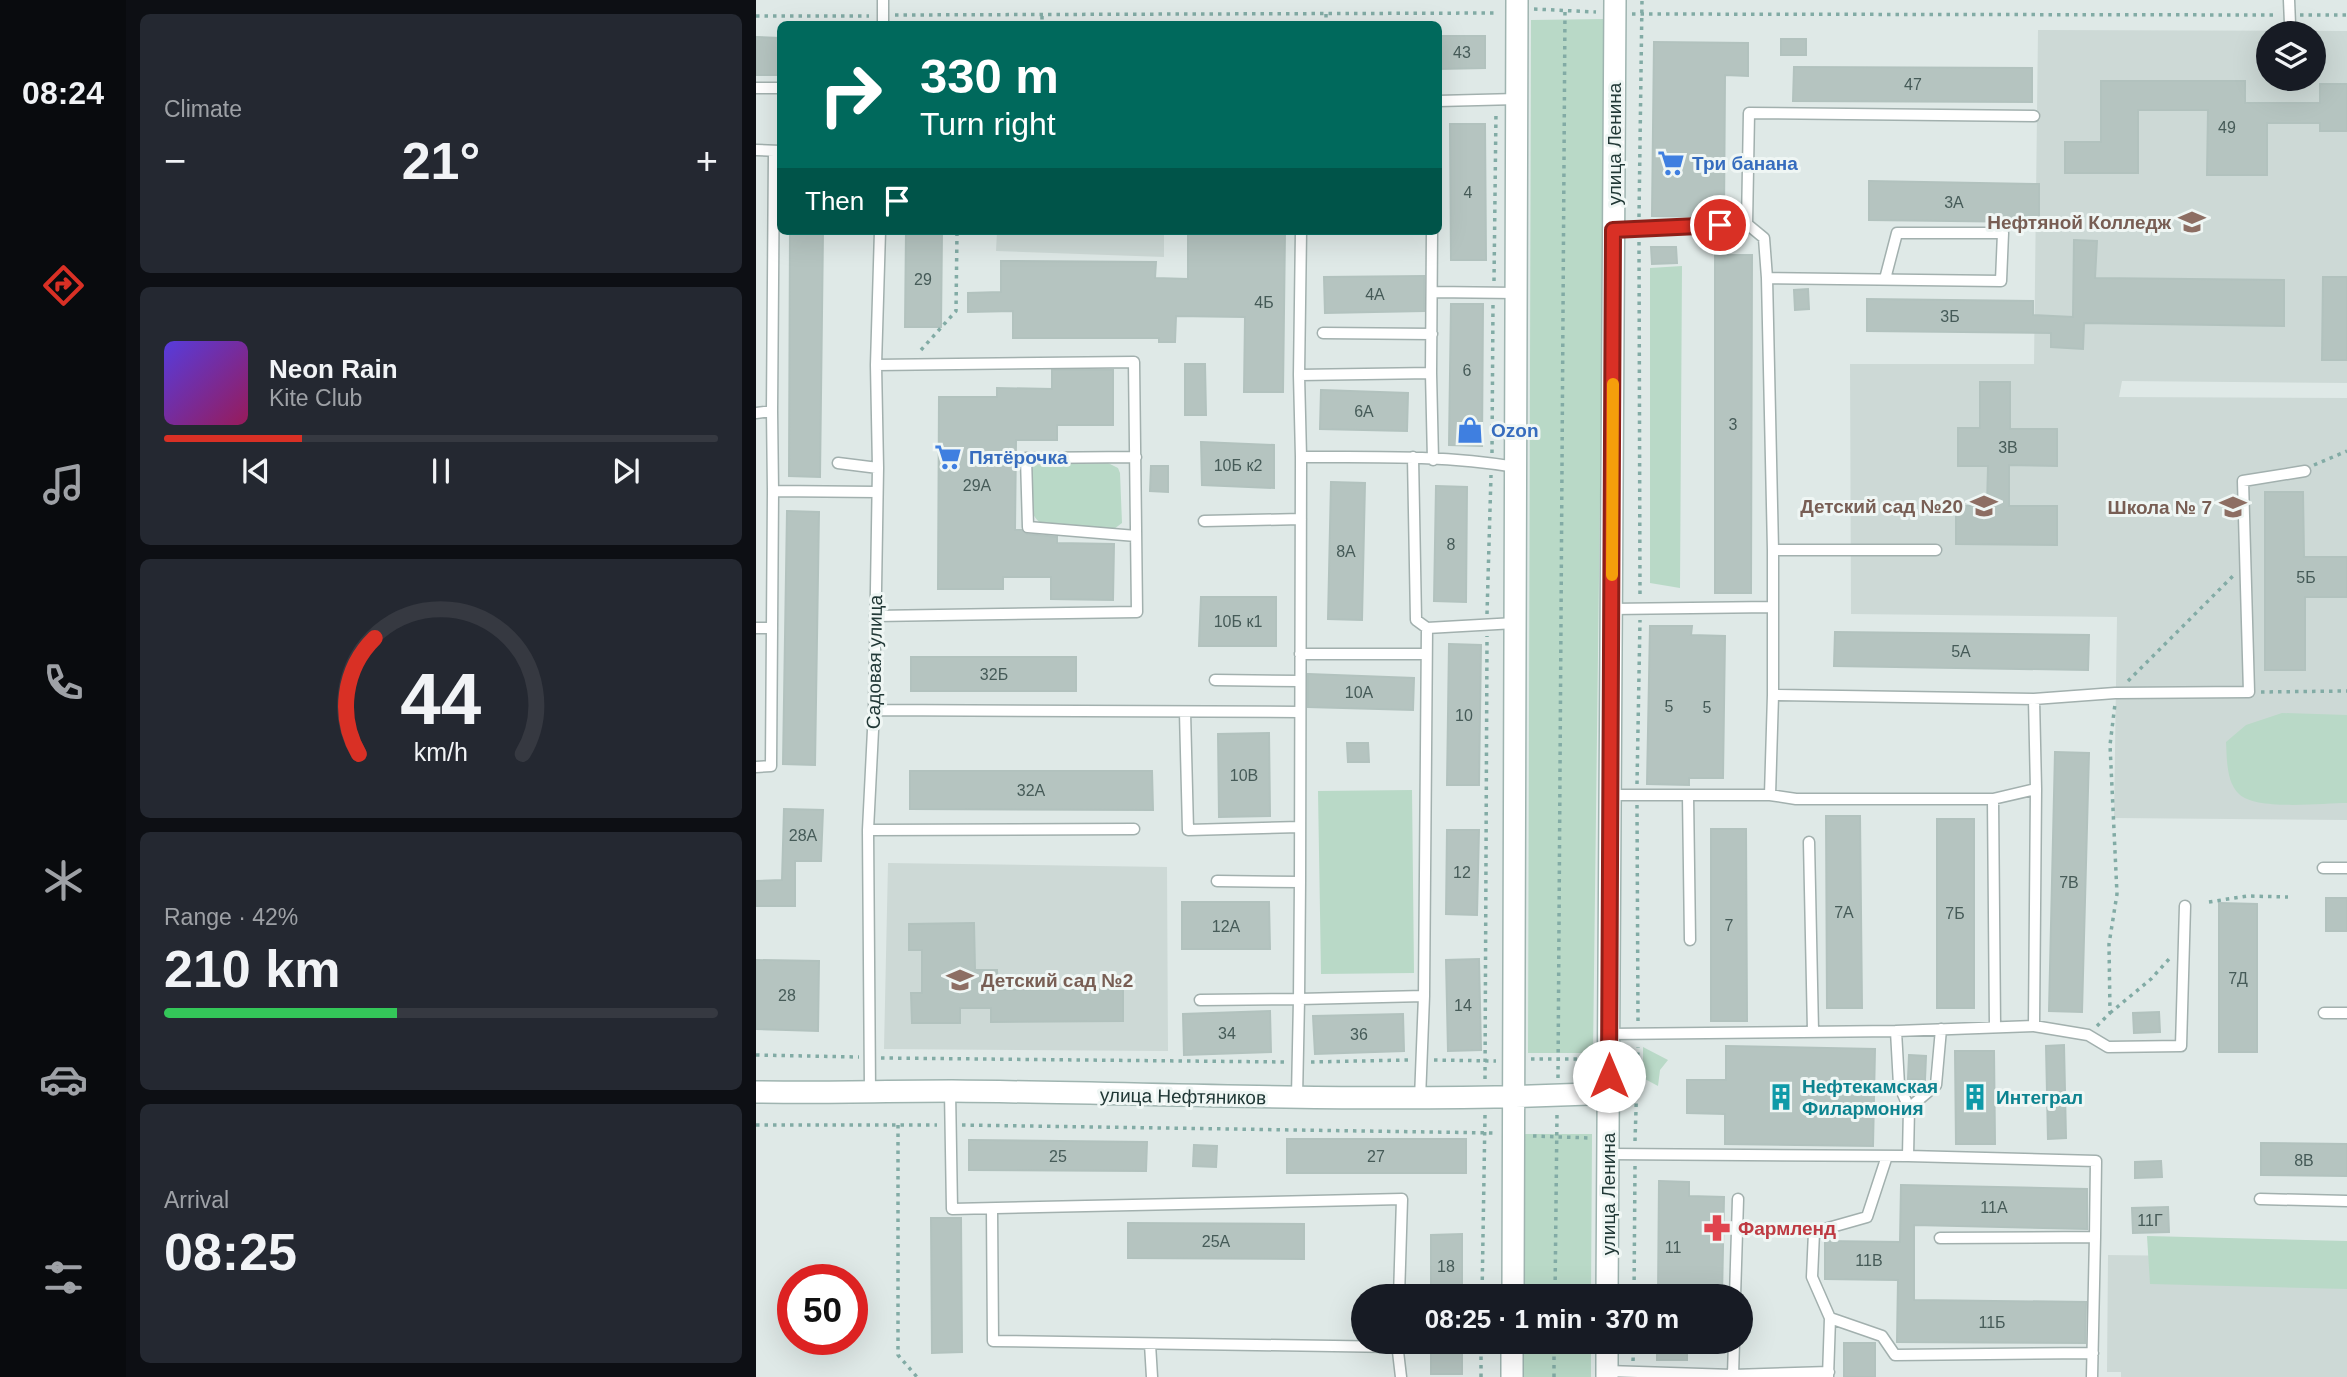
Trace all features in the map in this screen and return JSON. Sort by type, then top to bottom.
[{"type":"main road","points":[[1510,7],[1506,99],[1517,293],[1513,1284]]},
{"type":"main road","name":"улица Ленина","points":[[1607,1284],[1615,7]]},
{"type":"main road","name":"улица Нефтяников","points":[[756,1092],[950,1091],[1420,1099],[1609,1093]]},
{"type":"main road","points":[[1512,1354],[1512,1377]]},
{"type":"main road","points":[[1607,1354],[1607,1374]]},
{"type":"lane","points":[[883,0],[883,20]]},
{"type":"lane","points":[[2289,0],[2291,19]]},
{"type":"lane","points":[[756,88],[777,88]]},
{"type":"lane","points":[[1442,101],[1506,99]]},
{"type":"lane","points":[[1748,224],[1749,113],[2034,116]]},
{"type":"lane","points":[[756,150],[777,151],[772,411],[771,766],[756,767]]},
{"type":"lane","points":[[1613,230],[1748,224],[1764,238],[1773,550],[1770,795]]},
{"type":"lane","points":[[1767,278],[2001,281],[2003,233],[1897,233],[1885,279]]},
{"type":"lane","name":"Садовая улица","points":[[870,1093],[868,830],[874,710],[878,468],[876,365],[880,235]]},
{"type":"lane","points":[[1297,1097],[1301,235]]},
{"type":"lane","points":[[1432,235],[1433,460]]},
{"type":"lane","points":[[1433,292],[1517,293]]},
{"type":"lane","points":[[1323,333],[1432,334]]},
{"type":"lane","points":[[875,616],[1138,612],[1134,362],[876,365]]},
{"type":"lane","points":[[1299,374],[1431,373]]},
{"type":"lane","points":[[756,412],[772,411]]},
{"type":"lane","points":[[1136,457],[1026,458],[1028,527],[1136,536]]},
{"type":"lane","points":[[1301,457],[1413,457],[1516,467]]},
{"type":"lane","points":[[1413,457],[1416,620],[1427,628],[1516,622]]},
{"type":"lane","points":[[838,463],[878,468]]},
{"type":"lane","points":[[1773,695],[2034,699],[2115,693],[2249,692],[2243,481],[2305,471]]},
{"type":"lane","points":[[772,491],[877,492]]},
{"type":"lane","points":[[1204,521],[1301,519]]},
{"type":"lane","points":[[1773,550],[1936,550]]},
{"type":"lane","points":[[1611,609],[1772,607]]},
{"type":"lane","points":[[756,628],[772,628]]},
{"type":"lane","points":[[1420,1099],[1424,996],[1427,628]]},
{"type":"lane","points":[[1300,654],[1426,654]]},
{"type":"lane","points":[[1215,680],[1299,681]]},
{"type":"lane","points":[[2034,699],[2034,1026]]},
{"type":"lane","points":[[874,710],[1299,712]]},
{"type":"lane","points":[[1185,712],[1188,830],[1300,827]]},
{"type":"lane","points":[[1611,795],[1993,799],[2036,789]]},
{"type":"lane","points":[[1688,795],[1690,940]]},
{"type":"lane","points":[[1993,799],[1995,1027]]},
{"type":"lane","points":[[868,830],[1134,830]]},
{"type":"lane","points":[[1809,842],[1814,1031]]},
{"type":"lane","points":[[2323,868],[2347,868]]},
{"type":"lane","points":[[1217,881],[1300,882]]},
{"type":"lane","points":[[1609,1034],[1896,1031],[2034,1026],[2088,1035],[2108,1047],[2181,1046],[2185,906]]},
{"type":"lane","points":[[1200,1000],[1424,996]]},
{"type":"lane","points":[[2324,1013],[2347,1013]]},
{"type":"lane","points":[[1909,1108],[1936,1085],[1941,1029]]},
{"type":"lane","points":[[1896,1031],[1899,1085],[1909,1108],[1908,1156]]},
{"type":"lane","points":[[950,1091],[952,1209],[1402,1199],[1399,1284]]},
{"type":"lane","points":[[1608,1147],[1635,1154],[1908,1156],[2096,1161],[2092,1377]]},
{"type":"lane","points":[[1607,1374],[1828,1374],[1830,1318],[1812,1277],[1814,1232],[1867,1217],[1887,1156]]},
{"type":"lane","points":[[1735,1284],[1738,1199]]},
{"type":"lane","points":[[2260,1199],[2347,1201]]},
{"type":"lane","points":[[992,1209],[993,1341],[1150,1345],[1351,1345]]},
{"type":"lane","points":[[1940,1238],[2095,1237]]},
{"type":"lane","points":[[1830,1318],[1882,1336],[1895,1356],[2093,1353]]},
{"type":"lane","points":[[1150,1345],[1153,1376]]},
{"type":"lane","points":[[1398,1354],[1401,1377]]},
{"type":"lane","points":[[1733,1375],[1734,1354]]},
{"type":"path","points":[[1634,1284],[1638,1056],[1639,229],[1642,0]]},
{"type":"path","points":[[756,16],[883,20],[959,15],[1326,14],[1510,7],[1615,7],[1642,14],[2278,15]]},
{"type":"path","points":[[1497,25],[1510,7]]},
{"type":"path","points":[[1555,1284],[1565,9]]},
{"type":"path","points":[[1326,14],[1326,21]]},
{"type":"path","points":[[959,15],[959,21]]},
{"type":"path","points":[[2291,19],[2347,15]]},
{"type":"path","points":[[1042,16],[1042,21]]},
{"type":"path","points":[[1482,1284],[1487,624],[1493,292],[1506,99]]},
{"type":"path","points":[[908,365],[956,311],[957,235]]},
{"type":"path","points":[[2305,471],[2347,451]]},
{"type":"path","points":[[2110,1013],[2109,944],[2117,894],[2110,745],[2115,693],[2245,565]]},
{"type":"path","points":[[2249,692],[2347,691]]},
{"type":"path","points":[[2209,902],[2247,896],[2288,897]]},
{"type":"path","points":[[2088,1035],[2184,946]]},
{"type":"path","points":[[756,1055],[1297,1062],[1609,1059],[1638,1056]]},
{"type":"path","points":[[756,1125],[1484,1132],[1608,1147]]},
{"type":"path","points":[[898,1125],[898,1355],[917,1377]]},
{"type":"path","points":[[1481,1354],[1481,1377]]},
{"type":"path","points":[[1554,1354],[1554,1377]]},
{"type":"shaded area","points":[[2038,30],[2256,31],[2256,91],[2326,91],[2326,31],[2347,31],[2347,383],[2122,381],[2119,397],[2347,398],[2347,820],[2114,818],[2117,617],[1851,614],[1850,364],[2034,364]]},
{"type":"shaded area","points":[[997,235],[1164,235],[1164,257],[996,251]]},
{"type":"shaded area","points":[[888,863],[1167,867],[1168,1051],[884,1049]]},
{"type":"shaded area","points":[[2108,1255],[2347,1258],[2347,1377],[2121,1377],[2121,1372],[2107,1372]]},
{"type":"green space","points":[[1606,19],[1593,1053],[1528,1053],[1531,20]]},
{"type":"green space","points":[[1682,266],[1680,588],[1650,583],[1650,268]]},
{"type":"green space","points":[[1108,463],[1118,468],[1120,473],[1122,523],[1114,529],[1043,524],[1037,520],[1030,501],[1031,471],[1034,465]]},
{"type":"green space","points":[[2282,713],[2347,715],[2347,803],[2260,803],[2239,794],[2235,789],[2228,770],[2226,742],[2246,725]]},
{"type":"green space","points":[[1412,790],[1414,973],[1321,974],[1318,791]]},
{"type":"green space","points":[[1643,1047],[1668,1060],[1660,1070],[1658,1086],[1643,1078]]},
{"type":"green space","points":[[1525,1134],[1592,1134],[1591,1284],[1524,1284]]},
{"type":"green space","points":[[2147,1236],[2347,1241],[2347,1289],[2150,1284]]},
{"type":"green space","points":[[1524,1354],[1591,1354],[1591,1377],[1524,1377]]},
{"type":"building","points":[[1442,36],[1485,36],[1485,68],[1442,69]]},
{"type":"building","points":[[756,37],[777,38],[777,75],[756,75]]},
{"type":"building","points":[[1781,39],[1806,39],[1806,55],[1781,55]]},
{"type":"building","points":[[1654,42],[1748,43],[1748,76],[1725,75],[1724,217],[1652,216]]},
{"type":"building","points":[[1794,67],[2032,68],[2032,102],[1793,101]]},
{"type":"building","points":[[2101,81],[2245,81],[2245,103],[2320,103],[2320,91],[2326,91],[2326,84],[2347,84],[2347,131],[2320,131],[2320,123],[2267,123],[2267,175],[2207,175],[2208,110],[2138,110],[2138,173],[2065,173],[2065,142],[2101,142]]},
{"type":"building","points":[[1450,124],[1485,124],[1486,260],[1451,260]]},
{"type":"building","points":[[1869,181],[2039,184],[2039,222],[1869,220]]},
{"type":"building","points":[[790,235],[823,235],[820,477],[789,476]]},
{"type":"building","points":[[906,235],[942,235],[941,327],[905,327]]},
{"type":"building","points":[[1188,235],[1285,235],[1283,392],[1244,392],[1245,317],[1176,316],[1175,342],[1159,342],[1159,338],[1013,338],[1013,311],[968,312],[968,293],[1001,292],[1001,261],[1156,262],[1155,278],[1188,279]]},
{"type":"building","points":[[2074,240],[2097,241],[2095,278],[2284,280],[2284,326],[2084,323],[2083,349],[2051,347],[2051,333],[1867,331],[1867,299],[2033,301],[2033,315],[2073,317]]},
{"type":"building","points":[[1651,247],[1676,247],[1677,263],[1652,264]]},
{"type":"building","points":[[1715,255],[1752,255],[1751,593],[1715,593]]},
{"type":"building","points":[[1424,276],[1424,311],[1325,313],[1324,277]]},
{"type":"building","points":[[2323,277],[2347,277],[2347,360],[2322,360]]},
{"type":"building","points":[[1808,289],[1809,309],[1795,310],[1794,290]]},
{"type":"building","points":[[1451,304],[1483,304],[1482,446],[1449,445]]},
{"type":"building","points":[[1185,364],[1205,364],[1206,415],[1185,415]]},
{"type":"building","points":[[1052,370],[1113,370],[1113,425],[1057,425],[1057,440],[1016,440],[1015,530],[1057,537],[1057,543],[1114,544],[1113,600],[1051,599],[1051,577],[1003,577],[1003,589],[938,589],[939,397],[997,397],[997,388],[1052,389]]},
{"type":"building","points":[[1980,382],[2010,382],[2010,429],[2057,429],[2057,466],[2009,465],[2009,506],[2057,506],[2057,545],[1956,544],[1956,506],[1987,506],[1988,466],[1958,466],[1958,428],[1980,428]]},
{"type":"building","points":[[1321,390],[1408,393],[1407,431],[1320,429]]},
{"type":"building","points":[[1201,442],[1274,445],[1274,488],[1202,485]]},
{"type":"building","points":[[1151,466],[1168,466],[1168,492],[1150,491]]},
{"type":"building","points":[[1331,482],[1365,483],[1362,620],[1328,619]]},
{"type":"building","points":[[1436,486],[1467,487],[1466,602],[1434,601]]},
{"type":"building","points":[[2265,492],[2303,492],[2304,557],[2347,557],[2347,597],[2305,597],[2305,670],[2265,670]]},
{"type":"building","points":[[787,511],[819,512],[815,765],[783,764]]},
{"type":"building","points":[[1201,597],[1276,597],[1276,646],[1199,646]]},
{"type":"building","points":[[1650,626],[1692,626],[1691,635],[1725,636],[1723,778],[1689,778],[1689,785],[1647,784]]},
{"type":"building","points":[[1835,632],[2089,635],[2088,670],[1834,666]]},
{"type":"building","points":[[1449,644],[1481,645],[1479,785],[1447,785]]},
{"type":"building","points":[[911,657],[1076,657],[1076,691],[911,691]]},
{"type":"building","points":[[1308,674],[1414,678],[1413,710],[1308,707]]},
{"type":"building","points":[[1269,733],[1270,816],[1219,817],[1218,734]]},
{"type":"building","points":[[1347,743],[1368,743],[1369,762],[1348,762]]},
{"type":"building","points":[[2055,752],[2089,753],[2082,1012],[2049,1011]]},
{"type":"building","points":[[910,771],[1152,771],[1153,810],[910,809]]},
{"type":"building","points":[[784,809],[823,810],[821,861],[795,861],[795,906],[756,906],[756,881],[782,880]]},
{"type":"building","points":[[1826,816],[1860,816],[1862,1008],[1827,1008]]},
{"type":"building","points":[[1937,819],[1974,819],[1974,1008],[1937,1008]]},
{"type":"building","points":[[1711,829],[1746,829],[1747,1021],[1711,1021]]},
{"type":"building","points":[[1447,830],[1479,830],[1477,915],[1446,914]]},
{"type":"building","points":[[2326,898],[2347,898],[2347,931],[2326,931]]},
{"type":"building","points":[[1182,902],[1269,902],[1270,949],[1182,949]]},
{"type":"building","points":[[2219,903],[2257,904],[2257,1052],[2219,1052]]},
{"type":"building","name":"Детский сад №2","points":[[974,923],[975,970],[997,970],[998,990],[1123,989],[1123,1021],[991,1022],[991,1008],[960,1008],[960,1023],[912,1023],[911,993],[922,993],[922,950],[909,950],[909,924]]},
{"type":"building","points":[[1479,959],[1481,1050],[1448,1051],[1446,960]]},
{"type":"building","points":[[756,960],[819,961],[818,1031],[756,1029]]},
{"type":"building","points":[[1270,1011],[1271,1052],[1184,1055],[1183,1014]]},
{"type":"building","points":[[2159,1012],[2160,1032],[2134,1033],[2133,1013]]},
{"type":"building","points":[[1403,1014],[1404,1051],[1315,1054],[1313,1016]]},
{"type":"building","points":[[2064,1045],[2066,1138],[2048,1139],[2046,1046]]},
{"type":"building","name":"Нефтекамская Филармония","points":[[1726,1046],[1875,1049],[1873,1146],[1725,1144],[1725,1114],[1687,1113],[1687,1080],[1726,1080]]},
{"type":"building","name":"Интеграл","points":[[1955,1051],[1994,1051],[1995,1144],[1956,1144]]},
{"type":"building","points":[[1909,1055],[1926,1056],[1925,1080],[1908,1079]]},
{"type":"building","points":[[1287,1139],[1466,1139],[1466,1173],[1287,1173]]},
{"type":"building","points":[[969,1140],[1147,1142],[1146,1171],[969,1170]]},
{"type":"building","points":[[2261,1143],[2347,1144],[2347,1176],[2261,1175]]},
{"type":"building","points":[[1194,1145],[1217,1146],[1216,1167],[1193,1166]]},
{"type":"building","points":[[2161,1161],[2162,1177],[2135,1178],[2135,1162]]},
{"type":"building","points":[[1659,1181],[1689,1182],[1689,1196],[1724,1197],[1722,1284],[1658,1284]]},
{"type":"building","points":[[1901,1185],[2087,1189],[2087,1229],[1914,1225],[1914,1300],[2086,1302],[2085,1343],[1897,1342],[1898,1280],[1825,1279],[1825,1241],[1900,1242]]},
{"type":"building","points":[[2168,1207],[2169,1232],[2133,1233],[2132,1208]]},
{"type":"building","points":[[931,1218],[961,1218],[962,1352],[932,1353]]},
{"type":"building","points":[[1128,1223],[1304,1224],[1304,1259],[1128,1258]]},
{"type":"building","points":[[1462,1234],[1462,1284],[1431,1284],[1431,1235]]},
{"type":"building","points":[[1844,1343],[1875,1343],[1875,1377],[1844,1377]]},
{"type":"building","points":[[1431,1354],[1462,1354],[1462,1374],[1431,1374]]},
{"type":"building","points":[[1657,1354],[1687,1354],[1687,1360],[1657,1360]]},
{"type":"slow traffic","points":[[1612,575],[1613,384]]},
{"type":"place","name":"Три банана","points":[[1671,163]]},
{"type":"place","name":"Нефтяной Колледж","points":[[2192,222]]},
{"type":"place","name":"Ozon","points":[[1470,430]]},
{"type":"place","name":"Пятёрочка","points":[[948,457]]},
{"type":"place","name":"Детский сад №20","points":[[1984,506]]},
{"type":"place","name":"Школа № 7","points":[[2233,507]]},
{"type":"place","name":"Детский сад №2","points":[[960,980]]},
{"type":"place","name":"Нефтекамская Филармония","points":[[1781,1097]]},
{"type":"place","name":"Интеграл","points":[[1975,1097]]},
{"type":"place","name":"Фармленд","points":[[1717,1228]]},
{"type":"route","points":[[1609,1076],[1613,230],[1720,225]]}]
